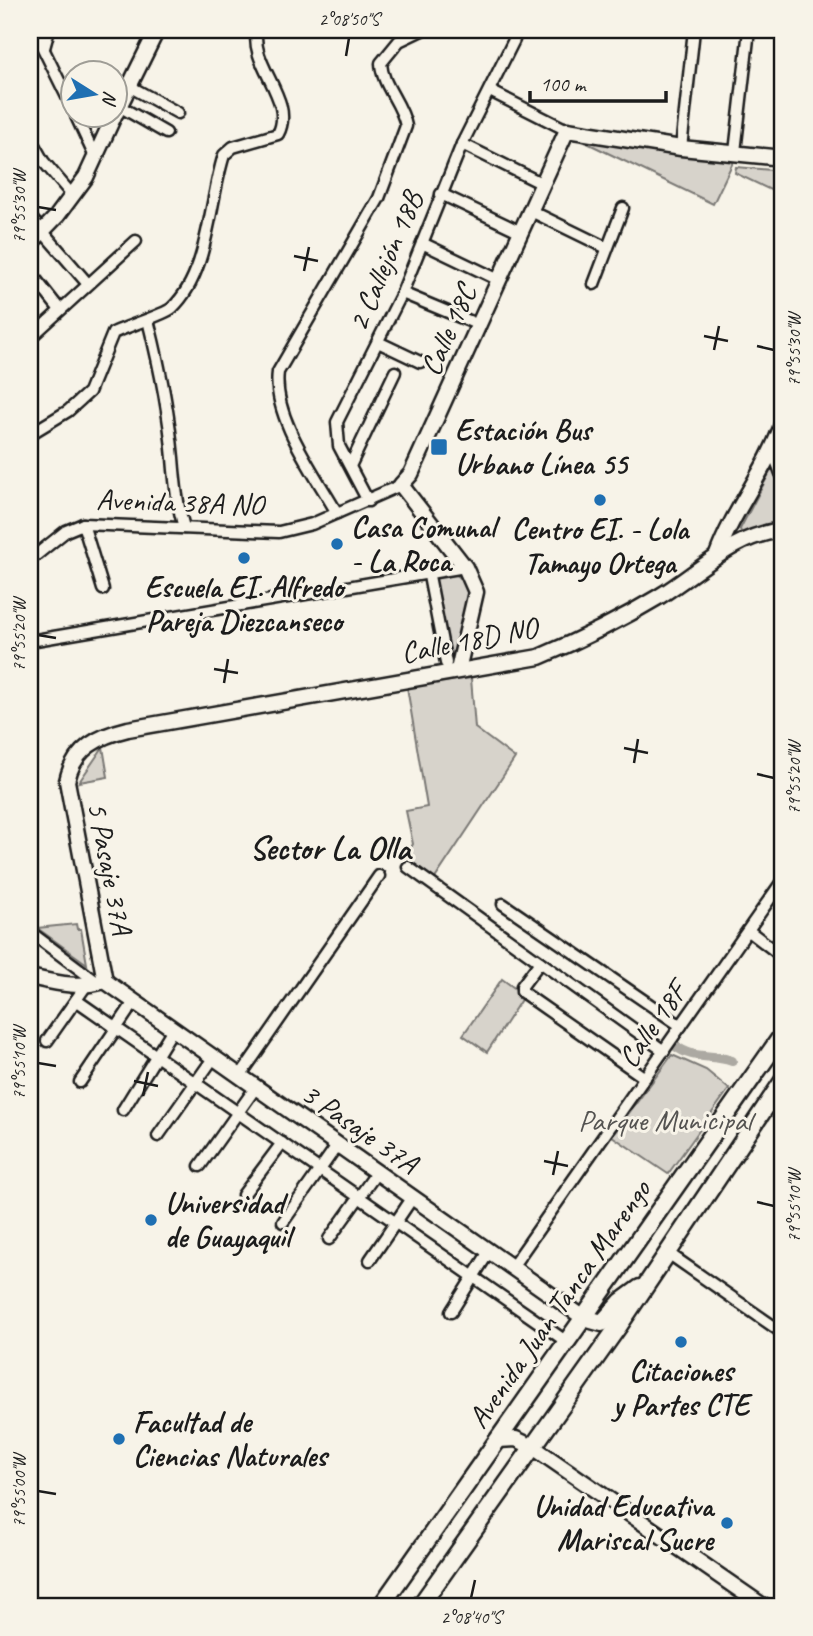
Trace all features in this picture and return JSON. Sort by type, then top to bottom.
[{"type":"main road","name":"Avenida Juan Tanca Marengo","points":[[381,1606],[783,1034]]},
{"type":"main road","name":"Avenida Juan Tanca Marengo","points":[[421,1606],[648,1283],[783,1080]]},
{"type":"main road","points":[[584,1318],[598,1323],[605,1321],[621,1302],[648,1283]]},
{"type":"street","points":[[34,30],[60,82]]},
{"type":"street","points":[[44,48],[49,30]]},
{"type":"street","points":[[130,84],[156,30]]},
{"type":"street","points":[[30,434],[68,411],[89,391],[113,333],[172,309],[183,295],[197,268],[224,155],[233,147],[278,134],[283,125],[280,105],[254,43],[257,30]]},
{"type":"street","points":[[422,30],[399,41],[381,63],[382,75],[404,114],[406,126],[379,198],[278,372],[275,391],[282,412],[337,513],[401,485],[464,567],[476,592],[452,666]]},
{"type":"street","points":[[681,148],[694,30]]},
{"type":"street","points":[[735,152],[750,30]]},
{"type":"street","name":"2 Callejón 18B","points":[[368,501],[340,446],[337,422],[402,292],[462,144],[514,40]]},
{"type":"street","points":[[130,87],[178,113]]},
{"type":"street","points":[[490,91],[567,130],[681,148],[783,158]]},
{"type":"street","points":[[130,118],[166,133]]},
{"type":"street","points":[[83,130],[95,157]]},
{"type":"street","points":[[30,244],[57,216],[86,177],[108,130]]},
{"type":"street","name":"Calle 18C","points":[[401,485],[411,474],[567,130]]},
{"type":"street","points":[[30,138],[43,161],[72,195]]},
{"type":"street","points":[[462,144],[543,184]]},
{"type":"street","points":[[441,194],[521,232]]},
{"type":"street","points":[[594,284],[623,208]]},
{"type":"street","points":[[531,211],[607,248]]},
{"type":"street","points":[[30,217],[88,284]]},
{"type":"street","points":[[30,338],[136,241]]},
{"type":"street","points":[[422,243],[499,280]]},
{"type":"street","points":[[30,272],[60,310]]},
{"type":"street","points":[[402,292],[479,325]]},
{"type":"street","points":[[149,324],[161,372],[173,459],[174,493],[184,528]]},
{"type":"street","points":[[378,342],[420,362]]},
{"type":"street","points":[[351,464],[396,372]]},
{"type":"street","points":[[717,555],[723,537],[774,449],[783,422]]},
{"type":"street","points":[[774,449],[783,473]]},
{"type":"street","name":"Avenida 38A NO","points":[[30,560],[66,531],[83,524],[279,532],[337,513]]},
{"type":"street","points":[[83,524],[103,589]]},
{"type":"street","points":[[717,555],[756,536],[783,530]]},
{"type":"street","name":"Calle 18D NO","points":[[73,765],[93,740],[105,734],[452,666],[538,657],[564,647],[657,598],[717,555]]},
{"type":"street","points":[[30,641],[429,576],[464,567]]},
{"type":"street","points":[[429,576],[452,666]]},
{"type":"street","name":"5 Pasaje 37A","points":[[73,765],[67,780],[96,984]]},
{"type":"street","points":[[408,867],[664,1051]]},
{"type":"street","points":[[240,1076],[379,876]]},
{"type":"street","name":"Calle 18F","points":[[513,1267],[783,880]]},
{"type":"street","points":[[503,904],[681,1026]]},
{"type":"street","points":[[749,931],[783,957]]},
{"type":"street","points":[[30,932],[96,984]]},
{"type":"street","points":[[540,961],[520,989],[645,1078]]},
{"type":"street","points":[[30,976],[96,984]]},
{"type":"street","points":[[47,1041],[76,1000],[96,984]]},
{"type":"street","name":"3 Pasaje 37A","points":[[96,984],[134,1002],[584,1318]]},
{"type":"street","points":[[76,1000],[567,1342]]},
{"type":"street","points":[[80,1082],[134,1002]]},
{"type":"street","points":[[123,1110],[173,1029]]},
{"type":"street","points":[[158,1136],[214,1057]]},
{"type":"street","points":[[200,1166],[256,1087]]},
{"type":"street","points":[[243,1195],[282,1143]]},
{"type":"street","points":[[284,1222],[338,1144]]},
{"type":"street","points":[[329,1239],[377,1172]]},
{"type":"street","points":[[370,1260],[413,1197]]},
{"type":"street","points":[[450,1312],[490,1250]]},
{"type":"street","points":[[668,1253],[783,1333]]},
{"type":"street","points":[[498,1440],[516,1439],[533,1447],[763,1606]]},
{"type":"green space","points":[[583,141],[734,160],[713,204]]},
{"type":"green space","points":[[736,167],[783,171],[783,196],[735,173]]},
{"type":"green space","points":[[771,470],[779,470],[783,484],[783,523],[742,536],[740,529]]},
{"type":"green space","points":[[455,574],[470,585],[457,664],[447,666],[431,577]]},
{"type":"green space","points":[[471,678],[475,728],[515,758],[434,880],[404,859],[413,844],[406,811],[427,807],[407,687]]},
{"type":"green space","points":[[103,747],[108,777],[79,782]]},
{"type":"green space","points":[[76,924],[77,929],[81,929],[87,964],[37,928]]},
{"type":"green space","points":[[502,979],[524,995],[487,1052],[463,1035]]},
{"type":"green space","name":"Parque Municipal","points":[[672,1055],[706,1070],[729,1089],[668,1174],[612,1136]]},
{"type":"waterway","points":[[674,1045],[696,1055],[732,1061]]},
{"type":"place","name":"Estación Bus Urbano Línea 55","points":[[439,447]]},
{"type":"place","name":"Centro EI. - Lola Tamayo Ortega","points":[[600,500]]},
{"type":"place","name":"Casa Comunal - La Roca","points":[[337,544]]},
{"type":"place","name":"Escuela EI. Alfredo Pareja Diezcanseco","points":[[244,558]]},
{"type":"place","name":"Universidad de Guayaquil","points":[[151,1220]]},
{"type":"place","name":"Citaciones y Partes CTE","points":[[681,1342]]},
{"type":"place","name":"Facultad de Ciencias Naturales","points":[[119,1439]]},
{"type":"place","name":"Unidad Educativa Mariscal Sucre","points":[[727,1523]]},
{"type":"district","name":"Sector La Olla","points":[[330,848]]}]
